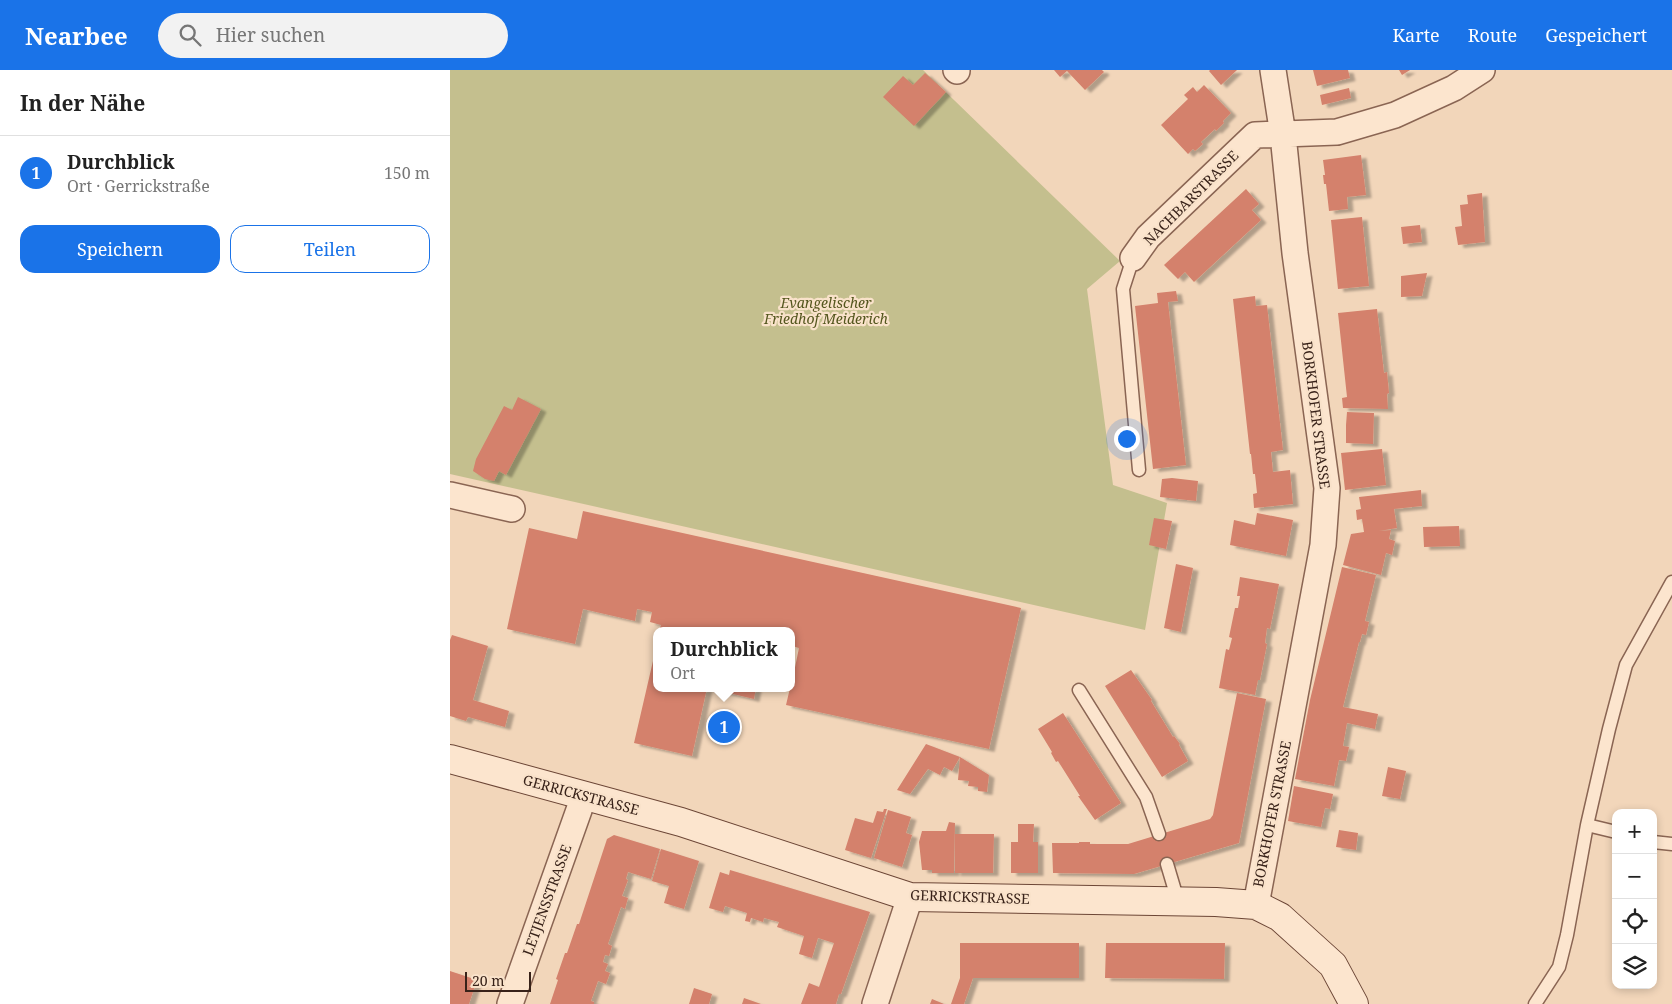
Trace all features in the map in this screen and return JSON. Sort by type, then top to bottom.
[{"type":"street","name":"BORKHOFER STRASSE","points":[[1256,905],[1323,545],[1327,488],[1295,253],[1283,135],[1274,70]]},
{"type":"street","name":"NACHBARSTRASSE","points":[[1134,258],[1148,237],[1255,135],[1337,132],[1395,115],[1454,88],[1482,70]]},
{"type":"street","points":[[450,495],[512,509]]},
{"type":"street","name":"GERRICKSTRASSE","points":[[450,759],[681,822],[910,897],[1178,901],[1256,905],[1280,917],[1333,965],[1352,1001]]},
{"type":"street","name":"LETJENSSTRASSE","points":[[510,1004],[584,796]]},
{"type":"street","points":[[875,1004],[910,897]]},
{"type":"lane","name":"NACHBARSTRASSE","points":[[1134,258],[1123,289],[1139,470]]},
{"type":"lane","points":[[1535,1004],[1559,967],[1567,935],[1587,825],[1626,665],[1672,582]]},
{"type":"lane","points":[[1079,690],[1146,797],[1159,834]]},
{"type":"lane","points":[[1587,825],[1612,831]]},
{"type":"lane","points":[[1657,842],[1672,844]]},
{"type":"lane","points":[[1168,864],[1178,901]]},
{"type":"green space","name":"Evangelischer Friedhof Meiderich","points":[[450,70],[923,70],[1120,261],[1087,289],[1113,485],[1167,503],[1145,630],[450,474]]},
{"type":"building","points":[[1054,70],[1102,70],[1104,72],[1085,90],[1067,71],[1060,77]]},
{"type":"building","points":[[1210,70],[1237,70],[1221,85]]},
{"type":"building","points":[[1313,70],[1348,70],[1350,78],[1317,86]]},
{"type":"building","points":[[1399,70],[1410,70],[1402,75]]},
{"type":"building","points":[[925,73],[946,92],[914,126],[883,97],[903,76],[913,85]]},
{"type":"building","points":[[1204,85],[1231,113],[1216,131],[1215,129],[1201,142],[1203,144],[1188,154],[1161,125],[1188,99],[1184,95],[1193,87],[1197,92]]},
{"type":"building","points":[[1349,88],[1351,98],[1322,105],[1320,95]]},
{"type":"building","points":[[1361,155],[1366,195],[1347,197],[1348,209],[1329,211],[1326,184],[1324,184],[1323,160]]},
{"type":"building","points":[[1246,189],[1259,204],[1252,210],[1261,220],[1194,282],[1185,272],[1178,279],[1164,265]]},
{"type":"building","points":[[1482,193],[1485,242],[1458,245],[1455,227],[1462,226],[1460,205],[1468,204],[1467,195]]},
{"type":"building","points":[[1362,217],[1369,286],[1338,289],[1331,220]]},
{"type":"building","points":[[1420,225],[1422,242],[1403,244],[1401,227]]},
{"type":"building","points":[[1427,273],[1422,296],[1401,297],[1401,276]]},
{"type":"building","points":[[1176,291],[1178,301],[1168,302],[1186,465],[1153,469],[1135,306],[1158,303],[1157,293]]},
{"type":"building","points":[[1255,296],[1256,306],[1267,305],[1283,450],[1271,452],[1273,472],[1290,470],[1293,504],[1254,508],[1253,494],[1257,493],[1250,454],[1233,299]]},
{"type":"building","points":[[1377,309],[1384,373],[1387,372],[1388,409],[1343,408],[1342,398],[1347,397],[1338,313]]},
{"type":"building","points":[[518,397],[541,409],[506,475],[499,471],[494,481],[485,479],[473,471],[476,459],[504,406],[512,410]]},
{"type":"building","points":[[1347,412],[1374,413],[1373,444],[1346,443]]},
{"type":"building","points":[[1382,449],[1386,485],[1345,490],[1341,453]]},
{"type":"building","points":[[1172,478],[1198,481],[1196,501],[1160,497],[1162,479]]},
{"type":"building","points":[[1421,490],[1422,506],[1394,509],[1397,528],[1379,531],[1391,530],[1389,539],[1395,541],[1392,555],[1386,553],[1381,575],[1343,565],[1351,534],[1364,532],[1362,519],[1357,520],[1356,510],[1361,509],[1359,497]]},
{"type":"building","points":[[583,511],[1021,608],[989,749],[786,705],[789,692],[795,692],[795,667],[799,648],[795,647],[795,627],[660,627],[661,625],[650,622],[652,612],[637,609],[635,621],[583,609],[575,644],[507,629],[529,528],[577,539]]},
{"type":"building","points":[[1257,513],[1293,520],[1286,556],[1230,545],[1234,520],[1255,525]]},
{"type":"building","points":[[1154,518],[1172,521],[1166,549],[1149,545]]},
{"type":"building","points":[[1459,526],[1460,546],[1424,547],[1423,527]]},
{"type":"building","points":[[1176,564],[1193,568],[1181,632],[1164,628]]},
{"type":"building","points":[[1342,567],[1376,575],[1365,621],[1369,622],[1366,635],[1362,634],[1359,642],[1343,707],[1378,714],[1375,729],[1347,723],[1343,746],[1349,747],[1346,761],[1339,760],[1334,786],[1295,779],[1310,700]]},
{"type":"building","points":[[1240,577],[1279,584],[1270,629],[1267,628],[1265,643],[1267,644],[1255,695],[1219,688],[1226,649],[1229,650],[1232,638],[1229,637],[1235,608],[1238,608],[1240,596],[1237,596]]},
{"type":"building","points":[[452,635],[488,646],[473,700],[509,711],[505,727],[468,717],[466,721],[450,716],[450,640]]},
{"type":"building","points":[[653,661],[653,692],[706,692],[692,756],[634,743]]},
{"type":"building","points":[[1131,670],[1152,700],[1173,737],[1180,744],[1188,761],[1162,777],[1105,686]]},
{"type":"building","points":[[725,692],[755,692],[754,699]]},
{"type":"building","points":[[1237,693],[1266,699],[1239,843],[1134,874],[1053,873],[1052,843],[1128,844],[1210,819],[1213,815]]},
{"type":"building","points":[[1063,713],[1121,803],[1095,820],[1078,796],[1080,796],[1058,761],[1056,762],[1038,729]]},
{"type":"building","points":[[926,744],[960,757],[952,771],[944,767],[940,775],[928,769],[910,794],[897,790]]},
{"type":"building","points":[[960,757],[989,775],[987,792],[978,791],[978,787],[968,786],[969,781],[958,780]]},
{"type":"building","points":[[1388,767],[1406,771],[1400,799],[1382,796]]},
{"type":"building","points":[[1294,786],[1333,794],[1330,809],[1325,808],[1321,827],[1288,821]]},
{"type":"building","points":[[884,809],[887,809],[871,858],[845,850],[855,818],[873,823],[877,811],[883,812]]},
{"type":"building","points":[[888,810],[911,817],[906,833],[912,835],[902,867],[874,858]]},
{"type":"building","points":[[949,822],[955,823],[954,873],[932,873],[932,870],[922,870],[919,842],[922,831],[946,831]]},
{"type":"building","points":[[1018,824],[1034,824],[1033,842],[1038,842],[1038,873],[1011,873],[1011,842],[1018,842]]},
{"type":"building","points":[[1339,830],[1358,833],[1356,850],[1336,847]]},
{"type":"building","points":[[955,834],[994,834],[993,873],[955,873]]},
{"type":"building","points":[[614,835],[660,849],[651,879],[628,872],[626,879],[628,880],[622,896],[628,898],[625,909],[621,907],[608,944],[612,946],[609,956],[605,955],[603,962],[608,964],[605,971],[610,973],[606,984],[598,981],[591,1001],[594,1004],[550,1004],[558,980],[556,979],[577,924],[579,924],[607,839]]},
{"type":"building","points":[[661,849],[699,861],[684,909],[664,903],[669,886],[652,881]]},
{"type":"building","points":[[730,870],[870,912],[836,1004],[801,1004],[809,983],[819,987],[834,943],[818,938],[812,958],[799,954],[804,936],[777,927],[779,922],[764,918],[763,922],[751,918],[750,922],[745,921],[747,913],[725,906],[723,912],[709,908],[720,872],[729,875]]},
{"type":"building","points":[[960,943],[1079,943],[1079,978],[973,978],[964,1004],[951,1004],[960,978]]},
{"type":"building","points":[[1106,943],[1225,943],[1224,979],[1105,978]]},
{"type":"building","points":[[450,971],[477,980],[469,1004],[450,1004]]},
{"type":"building","points":[[694,988],[712,994],[709,1004],[689,1004]]},
{"type":"building","points":[[744,998],[761,1004],[742,1004]]},
{"type":"building","points":[[932,999],[944,1004],[930,1004]]},
{"type":"place","name":"Durchblick","points":[[724,727]]}]
